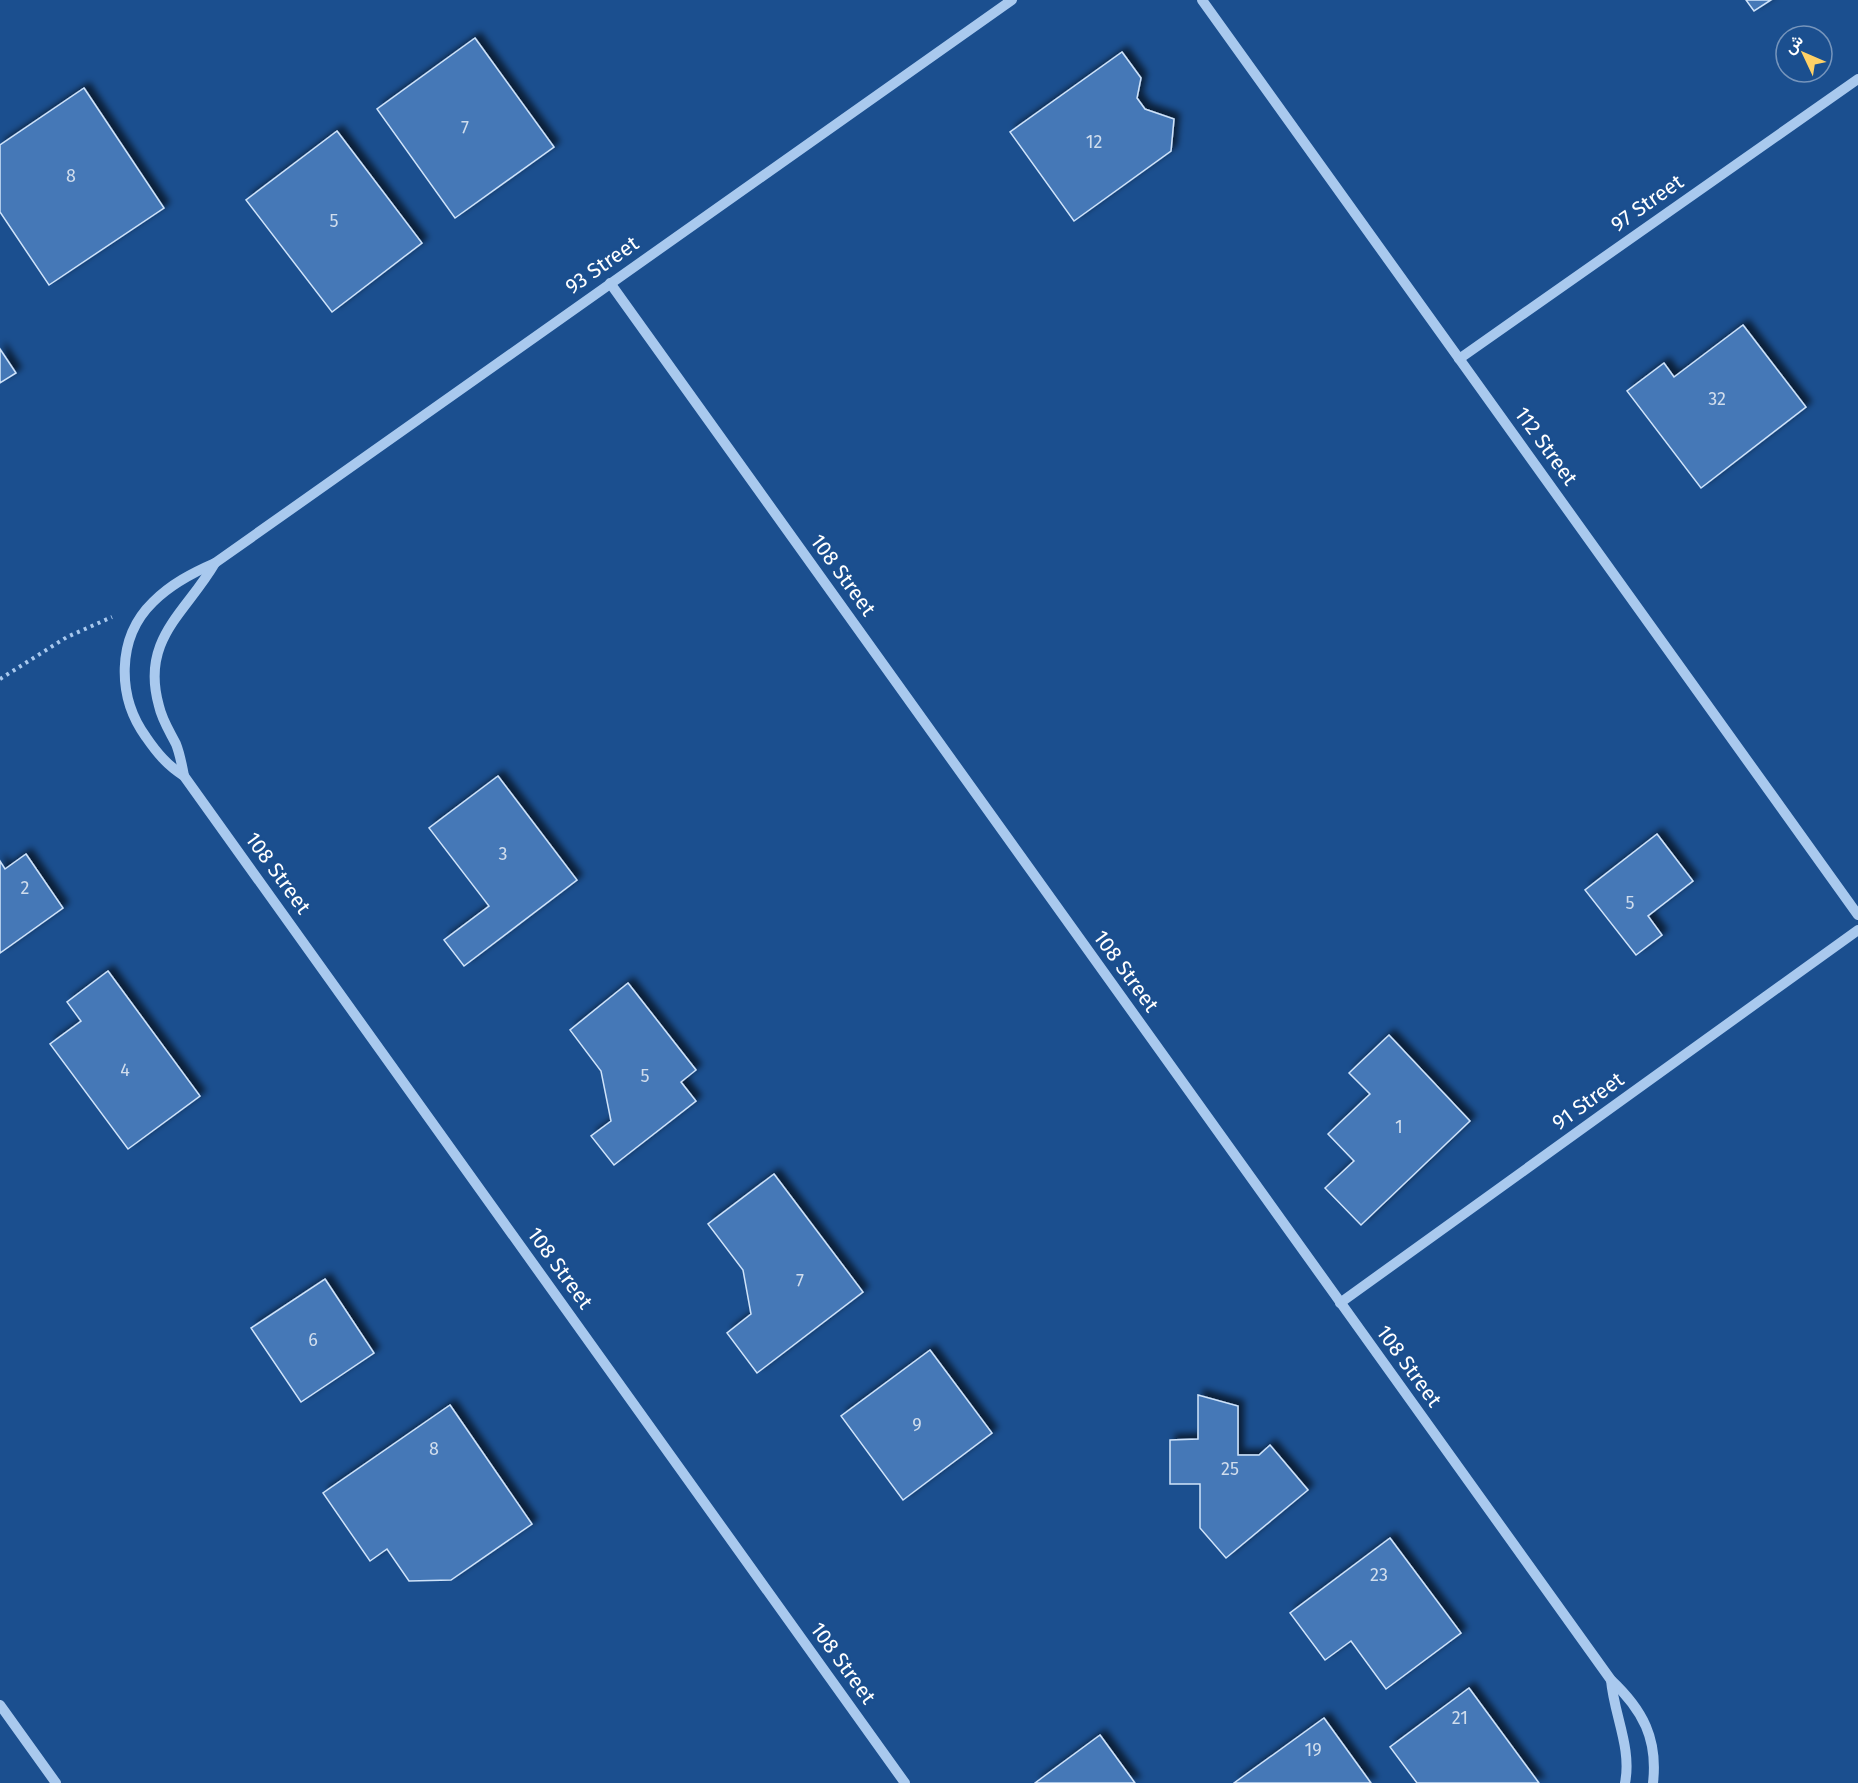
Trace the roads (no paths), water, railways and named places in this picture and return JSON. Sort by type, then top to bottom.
[{"type":"street","name":"93 Street","points":[[184,776],[159,756],[135,723],[127,699],[124,674],[127,648],[136,625],[151,604],[170,587],[215,562],[1012,0]]},
{"type":"street","name":"112 Street","points":[[1202,0],[1857,910]]},
{"type":"street","name":"97 Street","points":[[1459,358],[1858,79]]},
{"type":"street","name":"108 Street","points":[[610,283],[1611,1680],[1629,1697],[1643,1718],[1652,1741],[1655,1766],[1653,1783]]},
{"type":"street","name":"93 Street","points":[[184,776],[176,745],[159,707],[154,680],[158,653],[167,628],[195,593],[215,562]]},
{"type":"street","name":"108 Street","points":[[184,776],[904,1783]]},
{"type":"street","name":"91 Street","points":[[1340,1303],[1858,930]]},
{"type":"street","name":"108 Street","points":[[1611,1680],[1626,1749],[1625,1783]]},
{"type":"street","points":[[0,1705],[56,1783]]}]
